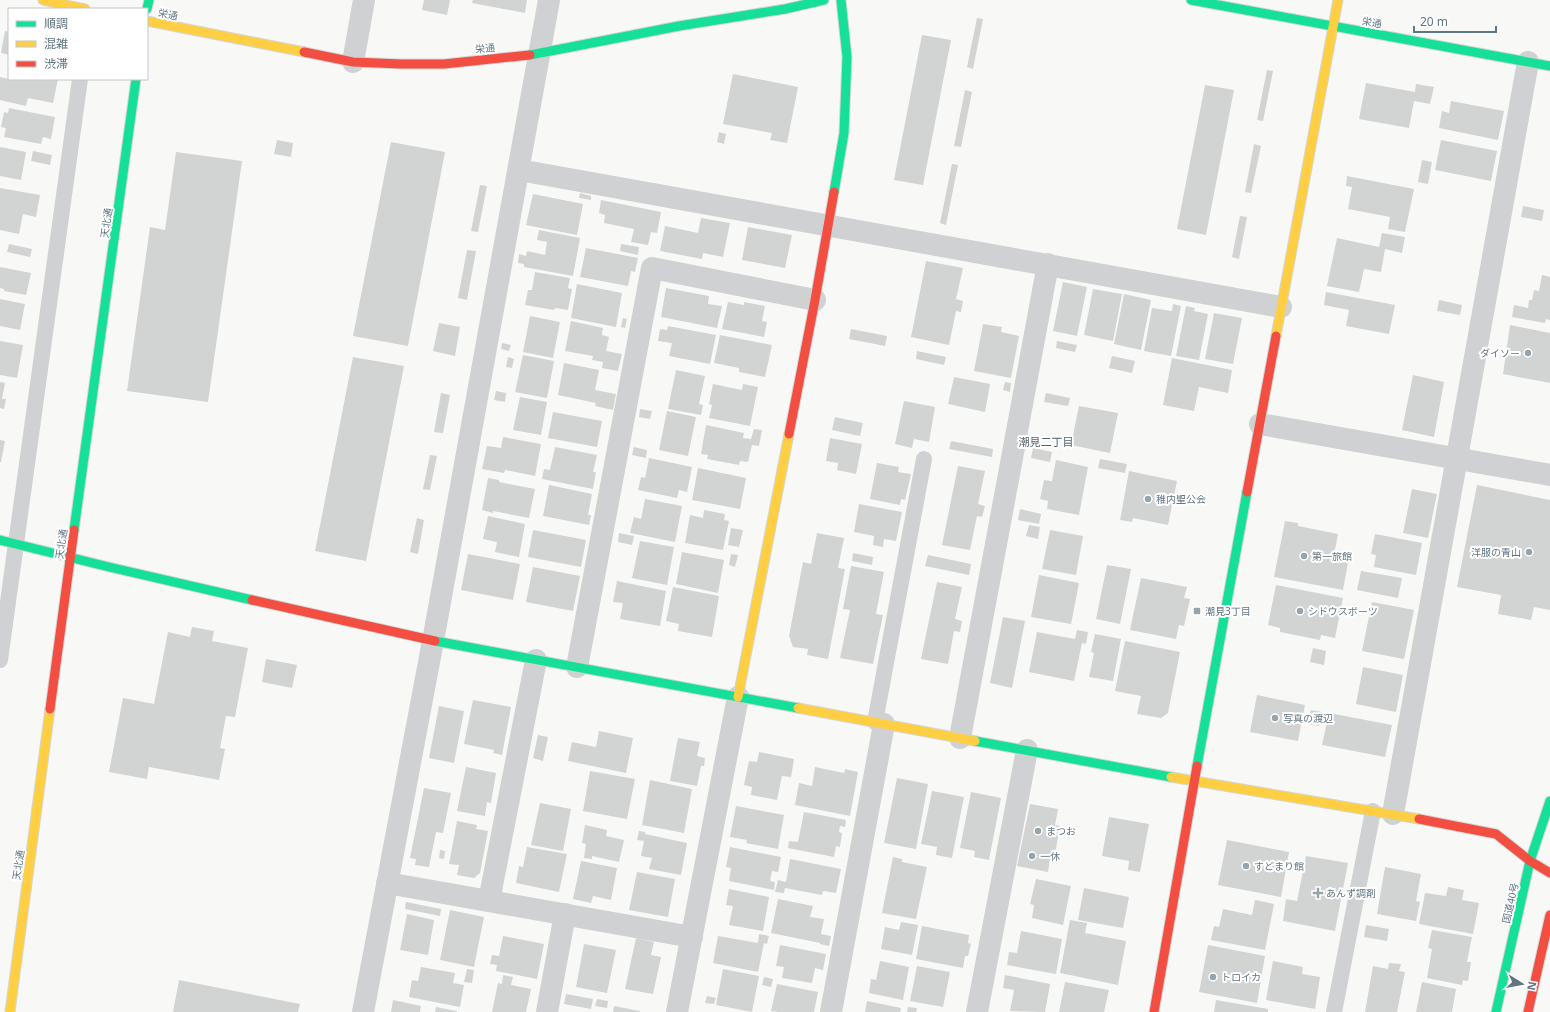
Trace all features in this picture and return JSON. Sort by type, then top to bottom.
[{"type":"main road","points":[[43,0],[80,8]]},
{"type":"main road","name":"栄通","points":[[148,21],[354,62],[444,64],[539,54],[679,26],[785,10],[824,0]]},
{"type":"main road","points":[[738,697],[829,227],[844,133],[847,57],[841,0]]},
{"type":"main road","name":"栄通","points":[[1190,0],[1550,66]]},
{"type":"main road","points":[[1154,1012],[1194,781],[1338,0]]},
{"type":"main road","name":"天北通","points":[[10,1012],[70,558],[136,80]]},
{"type":"main road","points":[[0,540],[70,558],[433,641],[1194,781],[1496,834],[1530,861],[1550,873]]},
{"type":"main road","name":"国道40号","points":[[1496,1012],[1530,861],[1550,800]]},
{"type":"main road","points":[[1528,1012],[1550,916]]},
{"type":"street","points":[[354,62],[364,0]]},
{"type":"street","points":[[362,1012],[433,641],[549,0]]},
{"type":"street","points":[[1383,813],[1458,458],[1528,62]]},
{"type":"street","points":[[519,170],[829,227],[1048,264],[1281,307]]},
{"type":"street","points":[[960,738],[1048,264]]},
{"type":"street","points":[[577,667],[652,268],[815,300]]},
{"type":"street","points":[[1260,424],[1550,475]]},
{"type":"street","points":[[489,901],[536,660]]},
{"type":"street","points":[[677,1012],[738,697]]},
{"type":"street","points":[[830,1012],[879,723]]},
{"type":"street","points":[[977,1012],[1026,750]]},
{"type":"street","points":[[387,883],[692,937]]},
{"type":"street","points":[[547,1012],[565,914]]},
{"type":"lane","points":[[0,660],[80,80]]},
{"type":"lane","points":[[879,723],[924,459]]},
{"type":"lane","points":[[1334,1012],[1383,813]]},
{"type":"building","points":[[424,0],[450,0],[447,15],[422,10]]},
{"type":"building","points":[[473,0],[527,0],[525,13],[472,3]]},
{"type":"building","points":[[977,18],[983,19],[973,69],[967,67]]},
{"type":"building","points":[[5,31],[8,32],[8,55],[1,53]]},
{"type":"building","points":[[922,35],[951,40],[923,185],[894,180]]},
{"type":"building","points":[[1267,70],[1273,71],[1263,121],[1257,120]]},
{"type":"building","points":[[733,74],[798,87],[787,143],[770,140],[772,133],[723,124]]},
{"type":"building","points":[[0,77],[8,80],[58,80],[53,103],[28,98],[26,106],[0,100]]},
{"type":"building","points":[[1366,83],[1415,92],[1416,84],[1434,87],[1430,104],[1414,101],[1409,128],[1359,119]]},
{"type":"building","points":[[1205,85],[1234,90],[1206,235],[1177,229]]},
{"type":"building","points":[[965,90],[972,92],[961,147],[954,146]]},
{"type":"building","points":[[1451,101],[1504,111],[1498,140],[1439,128],[1442,111],[1449,113]]},
{"type":"building","points":[[9,108],[55,117],[51,139],[43,137],[41,144],[4,137],[6,128],[1,127],[4,112],[8,113]]},
{"type":"building","points":[[719,132],[726,134],[724,144],[717,142]]},
{"type":"building","points":[[277,140],[293,143],[291,157],[274,154]]},
{"type":"building","points":[[1441,140],[1497,151],[1491,181],[1435,170]]},
{"type":"building","points":[[391,142],[445,152],[408,346],[353,336]]},
{"type":"building","points":[[1254,144],[1261,146],[1251,193],[1245,192]]},
{"type":"building","points":[[0,147],[26,152],[21,180],[0,176]]},
{"type":"building","points":[[33,151],[52,155],[50,165],[31,161]]},
{"type":"building","points":[[176,152],[242,161],[208,402],[127,391],[150,227],[165,230]]},
{"type":"building","points":[[1422,160],[1432,162],[1428,184],[1418,182]]},
{"type":"building","points":[[952,164],[958,165],[946,225],[940,223]]},
{"type":"building","points":[[1347,176],[1414,189],[1405,232],[1388,229],[1390,217],[1348,209],[1352,187],[1346,186]]},
{"type":"building","points":[[480,185],[487,186],[478,232],[471,231]]},
{"type":"building","points":[[0,188],[40,195],[36,217],[23,214],[19,234],[0,230]]},
{"type":"building","points":[[580,193],[591,196],[591,200],[579,198]]},
{"type":"building","points":[[533,194],[583,204],[577,235],[526,225]]},
{"type":"building","points":[[601,200],[661,212],[657,233],[651,232],[648,245],[631,242],[634,229],[604,223],[605,215],[599,213]]},
{"type":"building","points":[[1523,206],[1544,210],[1542,221],[1521,217]]},
{"type":"building","points":[[1240,216],[1247,217],[1239,259],[1232,257]]},
{"type":"building","points":[[701,218],[730,223],[723,257],[703,253],[702,259],[660,251],[665,226],[698,233]]},
{"type":"building","points":[[748,227],[792,235],[785,268],[742,260]]},
{"type":"building","points":[[539,230],[580,238],[573,276],[524,267],[524,264],[518,263],[519,254],[526,256],[527,251],[545,255],[547,242],[537,240]]},
{"type":"building","points":[[1382,233],[1405,237],[1402,253],[1385,249],[1381,272],[1364,269],[1359,292],[1327,286],[1337,238],[1379,247]]},
{"type":"building","points":[[9,244],[32,249],[30,257],[7,252]]},
{"type":"building","points":[[621,244],[639,247],[638,255],[620,251]]},
{"type":"building","points":[[586,248],[638,258],[635,272],[631,271],[628,286],[580,277]]},
{"type":"building","points":[[467,250],[476,251],[467,300],[458,298]]},
{"type":"building","points":[[926,261],[963,268],[956,299],[963,301],[961,312],[956,311],[949,345],[911,337]]},
{"type":"building","points":[[0,267],[31,273],[26,295],[4,291],[4,289],[0,288]]},
{"type":"building","points":[[535,272],[570,278],[568,288],[572,289],[568,310],[555,308],[554,310],[525,305],[528,290],[532,290]]},
{"type":"building","points":[[1542,275],[1550,277],[1550,320],[1546,319],[1545,323],[1512,317],[1514,305],[1528,308],[1529,300],[1532,300],[1534,290],[1539,291]]},
{"type":"building","points":[[1063,282],[1087,287],[1077,336],[1053,331]]},
{"type":"building","points":[[577,284],[622,293],[616,327],[571,318]]},
{"type":"building","points":[[666,288],[709,296],[708,304],[722,306],[717,328],[661,317]]},
{"type":"building","points":[[1093,289],[1122,294],[1113,341],[1084,335]]},
{"type":"building","points":[[1326,292],[1395,305],[1389,334],[1346,326],[1349,310],[1324,305]]},
{"type":"building","points":[[1124,294],[1151,300],[1141,350],[1114,344]]},
{"type":"building","points":[[0,299],[25,304],[20,330],[0,326]]},
{"type":"building","points":[[1439,300],[1462,305],[1460,315],[1437,311]]},
{"type":"building","points":[[728,302],[744,305],[744,302],[765,306],[762,321],[767,322],[764,337],[722,329]]},
{"type":"building","points":[[1173,304],[1181,306],[1171,356],[1144,351],[1152,308],[1172,311]]},
{"type":"building","points":[[1186,306],[1195,308],[1194,311],[1208,314],[1199,360],[1176,356]]},
{"type":"building","points":[[1214,313],[1242,318],[1233,364],[1205,359]]},
{"type":"building","points":[[530,316],[560,322],[553,358],[523,352]]},
{"type":"building","points":[[623,318],[627,319],[625,328],[621,327]]},
{"type":"building","points":[[571,321],[603,328],[602,335],[609,337],[606,351],[622,354],[618,371],[602,368],[603,362],[592,360],[593,356],[565,351]]},
{"type":"building","points":[[439,323],[460,327],[455,356],[433,351]]},
{"type":"building","points":[[983,324],[1002,327],[1001,332],[1019,336],[1011,378],[974,371]]},
{"type":"building","name":"ダイソー","points":[[1510,325],[1550,333],[1550,383],[1503,374]]},
{"type":"building","points":[[668,326],[716,335],[710,364],[669,356],[672,343],[658,341],[660,329],[667,330]]},
{"type":"building","points":[[851,329],[887,336],[885,346],[849,339]]},
{"type":"building","points":[[720,335],[772,345],[765,377],[739,372],[739,368],[714,363]]},
{"type":"building","points":[[0,341],[23,345],[17,378],[0,375]]},
{"type":"building","points":[[1057,341],[1077,345],[1075,352],[1056,348]]},
{"type":"building","points":[[502,343],[511,345],[509,351],[501,349]]},
{"type":"building","points":[[917,351],[946,357],[944,365],[916,359]]},
{"type":"building","points":[[523,355],[554,361],[547,398],[515,392]]},
{"type":"building","points":[[1112,356],[1135,361],[1132,373],[1109,368]]},
{"type":"building","points":[[353,357],[404,366],[366,561],[315,551]]},
{"type":"building","points":[[508,357],[514,359],[512,368],[506,367]]},
{"type":"building","points":[[1172,358],[1232,370],[1228,393],[1199,387],[1194,411],[1163,405]]},
{"type":"building","points":[[564,363],[599,370],[595,390],[616,394],[613,410],[595,406],[596,403],[558,395]]},
{"type":"building","points":[[676,370],[705,376],[699,404],[703,405],[701,415],[668,409]]},
{"type":"building","points":[[1413,375],[1444,382],[1434,437],[1402,430]]},
{"type":"building","points":[[954,377],[990,384],[985,412],[948,404]]},
{"type":"building","points":[[0,382],[5,383],[2,399],[6,399],[4,409],[0,408]]},
{"type":"building","points":[[1005,382],[1011,383],[1010,392],[1003,390]]},
{"type":"building","points":[[713,384],[742,390],[743,384],[758,387],[750,426],[709,418],[712,405],[709,404]]},
{"type":"building","points":[[496,391],[506,393],[505,402],[494,400]]},
{"type":"building","points":[[441,393],[450,395],[443,433],[434,432]]},
{"type":"building","points":[[1046,393],[1070,398],[1068,406],[1044,402]]},
{"type":"building","points":[[520,397],[547,402],[541,435],[513,430]]},
{"type":"building","points":[[904,401],[935,407],[929,442],[914,439],[912,448],[895,444]]},
{"type":"building","points":[[1079,406],[1118,413],[1110,453],[1071,445]]},
{"type":"building","points":[[640,409],[652,411],[650,419],[639,417]]},
{"type":"building","points":[[667,411],[696,417],[688,456],[659,450]]},
{"type":"building","points":[[553,412],[602,421],[597,447],[548,438]]},
{"type":"building","points":[[835,417],[863,423],[860,436],[832,430]]},
{"type":"building","points":[[706,425],[744,433],[743,438],[751,439],[754,429],[762,430],[759,446],[752,445],[748,462],[740,461],[739,465],[707,459],[708,455],[701,454]]},
{"type":"building","points":[[503,437],[541,444],[535,476],[505,470],[504,473],[482,469],[487,446],[501,448]]},
{"type":"building","points":[[830,438],[862,444],[856,474],[837,470],[838,463],[826,461]]},
{"type":"building","points":[[0,440],[5,441],[1,462],[0,462]]},
{"type":"building","points":[[951,441],[993,449],[992,457],[949,449]]},
{"type":"building","points":[[555,447],[597,455],[593,472],[596,472],[593,489],[542,479],[544,469],[550,470]]},
{"type":"building","points":[[634,447],[647,450],[646,458],[632,455]]},
{"type":"building","points":[[1033,448],[1052,452],[1050,462],[1031,458]]},
{"type":"building","points":[[430,455],[437,456],[430,490],[423,489]]},
{"type":"building","points":[[649,458],[692,467],[687,492],[679,490],[677,498],[638,490],[641,477],[645,478]]},
{"type":"building","points":[[1100,459],[1127,464],[1125,473],[1098,468]]},
{"type":"building","points":[[1056,460],[1088,467],[1079,515],[1047,509],[1048,501],[1040,499],[1044,480],[1052,481]]},
{"type":"building","points":[[877,463],[899,467],[898,472],[911,474],[905,500],[901,499],[900,505],[870,499]]},
{"type":"building","points":[[958,466],[985,471],[978,504],[985,506],[982,517],[977,516],[970,550],[942,545]]},
{"type":"building","points":[[698,468],[746,478],[740,509],[692,500]]},
{"type":"building","name":"稚内聖公会","points":[[1129,471],[1177,481],[1168,525],[1133,518],[1132,522],[1120,520]]},
{"type":"building","points":[[488,478],[499,480],[499,482],[535,489],[529,518],[482,510]]},
{"type":"building","points":[[549,485],[592,494],[588,515],[591,515],[589,525],[543,516]]},
{"type":"building","points":[[1477,485],[1550,500],[1550,610],[1534,607],[1531,620],[1498,614],[1501,595],[1457,587]]},
{"type":"building","points":[[1412,489],[1437,494],[1428,538],[1403,533]]},
{"type":"building","points":[[645,499],[682,506],[675,542],[630,533],[634,517],[641,519]]},
{"type":"building","points":[[859,504],[902,512],[896,541],[884,539],[883,547],[873,545],[874,536],[854,532]]},
{"type":"building","points":[[1020,509],[1041,514],[1039,524],[1018,520]]},
{"type":"building","points":[[704,510],[725,514],[724,520],[729,521],[723,550],[685,543],[690,515],[703,518]]},
{"type":"building","points":[[488,516],[525,524],[519,557],[495,552],[497,542],[483,539]]},
{"type":"building","points":[[417,518],[424,520],[418,554],[410,552]]},
{"type":"building","points":[[1285,521],[1298,523],[1298,526],[1338,534],[1335,550],[1350,552],[1343,590],[1274,577]]},
{"type":"building","points":[[1029,525],[1040,527],[1038,539],[1026,536]]},
{"type":"building","points":[[731,528],[743,530],[739,547],[728,545]]},
{"type":"building","points":[[533,530],[586,540],[581,567],[528,557]]},
{"type":"building","points":[[1050,530],[1083,536],[1076,575],[1042,569]]},
{"type":"building","points":[[619,533],[634,536],[632,545],[618,542]]},
{"type":"building","points":[[817,533],[844,538],[838,568],[845,569],[828,659],[807,655],[808,649],[793,647],[789,636],[803,562],[811,564]]},
{"type":"building","points":[[1375,534],[1422,543],[1416,575],[1374,567],[1376,555],[1371,554]]},
{"type":"building","points":[[640,541],[674,547],[667,585],[632,578]]},
{"type":"building","points":[[682,552],[724,560],[718,593],[676,584]]},
{"type":"building","points":[[853,553],[873,557],[872,565],[852,561]]},
{"type":"building","points":[[468,554],[520,564],[513,600],[461,590]]},
{"type":"building","points":[[731,554],[738,555],[735,567],[729,565]]},
{"type":"building","points":[[928,555],[971,564],[969,575],[925,566]]},
{"type":"building","points":[[1107,565],[1131,569],[1120,624],[1096,619]]},
{"type":"building","points":[[851,566],[884,572],[876,614],[883,615],[873,664],[840,658],[850,610],[843,609]]},
{"type":"building","points":[[533,567],[580,576],[573,611],[526,602]]},
{"type":"building","points":[[1361,571],[1402,578],[1398,598],[1357,590]]},
{"type":"building","points":[[1039,575],[1079,583],[1071,624],[1031,617]]},
{"type":"building","points":[[1141,578],[1187,587],[1184,598],[1190,599],[1184,626],[1179,625],[1176,639],[1130,630]]},
{"type":"building","points":[[617,581],[666,591],[660,626],[620,619],[623,603],[613,602]]},
{"type":"building","points":[[937,582],[962,587],[955,619],[962,621],[960,632],[954,631],[948,664],[921,659]]},
{"type":"building","points":[[1276,585],[1343,598],[1335,638],[1321,635],[1320,640],[1280,632],[1280,628],[1268,625]]},
{"type":"building","points":[[673,587],[719,596],[712,637],[678,631],[679,624],[666,621]]},
{"type":"building","points":[[1372,602],[1414,610],[1404,659],[1362,651]]},
{"type":"building","points":[[1003,617],[1025,621],[1012,688],[990,683]]},
{"type":"building","points":[[192,627],[214,631],[212,641],[248,648],[235,717],[226,716],[220,748],[225,749],[219,780],[149,767],[147,779],[109,772],[123,698],[154,704],[168,632],[190,637]]},
{"type":"building","points":[[1077,630],[1088,632],[1086,644],[1082,643],[1074,681],[1029,672],[1037,632],[1075,639]]},
{"type":"building","points":[[1095,634],[1121,639],[1113,681],[1089,677],[1094,653],[1091,652]]},
{"type":"building","points":[[1125,641],[1180,652],[1168,713],[1161,718],[1137,714],[1141,696],[1115,691]]},
{"type":"building","points":[[1313,648],[1326,651],[1324,665],[1310,662]]},
{"type":"building","points":[[266,659],[297,665],[292,688],[262,682]]},
{"type":"building","points":[[1363,667],[1403,675],[1396,712],[1356,704]]},
{"type":"building","points":[[1257,695],[1305,705],[1298,741],[1250,732]]},
{"type":"building","points":[[473,700],[511,707],[502,755],[493,753],[494,750],[464,744]]},
{"type":"building","points":[[439,706],[464,711],[454,763],[429,758]]},
{"type":"building","points":[[1311,710],[1322,712],[1319,726],[1308,724]]},
{"type":"building","points":[[1329,713],[1392,725],[1385,757],[1322,745]]},
{"type":"building","points":[[599,731],[633,738],[626,773],[568,761],[572,742],[596,747]]},
{"type":"building","points":[[538,735],[548,737],[543,761],[533,758]]},
{"type":"building","points":[[678,738],[700,742],[697,756],[705,758],[704,766],[701,766],[697,786],[670,781]]},
{"type":"building","points":[[759,752],[794,759],[791,777],[782,776],[777,800],[751,795],[752,787],[744,785],[749,761],[757,762]]},
{"type":"building","points":[[466,767],[496,773],[491,803],[487,802],[485,816],[457,811]]},
{"type":"building","points":[[815,767],[844,773],[845,769],[858,772],[850,816],[795,805],[799,783],[812,786]]},
{"type":"building","points":[[590,771],[635,779],[627,819],[583,811]]},
{"type":"building","points":[[897,778],[928,784],[916,849],[884,843]]},
{"type":"building","points":[[650,780],[692,789],[684,833],[642,825]]},
{"type":"building","points":[[424,788],[451,793],[443,833],[436,832],[429,867],[415,865],[416,859],[410,858]]},
{"type":"building","points":[[932,791],[964,797],[952,858],[936,855],[937,847],[921,844]]},
{"type":"building","points":[[971,792],[1001,798],[989,860],[974,857],[975,851],[960,848]]},
{"type":"building","points":[[540,803],[571,809],[563,851],[531,845]]},
{"type":"building","points":[[1030,804],[1058,809],[1055,825],[1060,826],[1054,860],[1050,859],[1048,872],[1017,866]]},
{"type":"building","points":[[736,806],[784,815],[778,849],[746,843],[747,840],[730,837]]},
{"type":"building","points":[[804,812],[846,820],[845,827],[840,826],[839,832],[842,833],[840,847],[836,846],[834,857],[788,848],[789,841],[798,842]]},
{"type":"building","points":[[1109,817],[1149,824],[1140,872],[1128,870],[1129,861],[1102,856]]},
{"type":"building","points":[[457,821],[477,825],[476,829],[488,831],[480,873],[474,878],[457,875],[459,865],[449,864]]},
{"type":"building","points":[[585,825],[607,830],[606,836],[624,840],[619,862],[592,856],[592,859],[584,858],[586,844],[582,843]]},
{"type":"building","points":[[639,831],[645,832],[645,834],[687,843],[681,875],[649,869],[652,858],[641,856],[644,841],[637,840]]},
{"type":"building","points":[[1227,840],[1289,852],[1281,897],[1218,885]]},
{"type":"building","points":[[527,847],[567,854],[559,892],[516,883],[519,866],[523,867]]},
{"type":"building","points":[[730,847],[781,857],[778,872],[772,871],[770,881],[775,882],[774,890],[729,881],[731,868],[726,867]]},
{"type":"building","points":[[440,850],[445,851],[444,859],[439,858]]},
{"type":"building","points":[[1306,856],[1348,863],[1335,931],[1283,921],[1286,899],[1297,901]]},
{"type":"building","points":[[893,857],[902,859],[902,862],[927,867],[916,919],[882,913]]},
{"type":"building","points":[[790,859],[841,869],[836,893],[823,891],[822,895],[785,888],[784,893],[775,892],[778,880],[786,882]]},
{"type":"building","points":[[581,861],[617,868],[611,900],[593,896],[591,903],[573,899]]},
{"type":"building","points":[[1385,867],[1421,874],[1416,901],[1420,902],[1416,921],[1377,914]]},
{"type":"building","points":[[637,872],[675,879],[668,917],[629,910]]},
{"type":"building","points":[[1036,879],[1071,886],[1063,925],[1032,918],[1034,905],[1030,904]]},
{"type":"building","points":[[1448,887],[1464,890],[1462,900],[1479,903],[1473,934],[1419,924],[1425,893],[1446,896]]},
{"type":"building","points":[[1084,888],[1129,897],[1123,928],[1078,920]]},
{"type":"building","points":[[729,889],[769,897],[763,931],[729,925],[733,906],[726,905]]},
{"type":"building","points":[[778,899],[813,906],[810,917],[824,919],[821,934],[831,936],[829,946],[771,933]]},
{"type":"building","points":[[1255,900],[1274,904],[1265,950],[1211,940],[1214,926],[1219,927],[1223,909],[1252,915]]},
{"type":"building","points":[[406,902],[441,909],[440,916],[405,909]]},
{"type":"building","points":[[450,910],[484,917],[474,967],[440,960]]},
{"type":"building","points":[[407,914],[434,920],[428,955],[400,950]]},
{"type":"building","points":[[1070,920],[1087,923],[1085,933],[1126,941],[1118,985],[1060,973]]},
{"type":"building","points":[[901,922],[918,925],[912,955],[881,949],[885,927],[899,930]]},
{"type":"building","points":[[1366,925],[1389,929],[1387,941],[1364,937]]},
{"type":"building","points":[[922,926],[969,935],[968,943],[971,944],[968,956],[965,956],[963,968],[916,959]]},
{"type":"building","points":[[1432,930],[1472,937],[1467,962],[1471,962],[1468,981],[1463,980],[1462,985],[1427,978],[1432,949],[1428,948]]},
{"type":"building","points":[[1021,931],[1062,939],[1056,974],[1007,965],[1009,952],[1017,953]]},
{"type":"building","points":[[759,934],[769,936],[767,944],[764,943],[758,972],[713,963],[718,936],[758,943]]},
{"type":"building","points":[[503,936],[544,944],[537,979],[496,971],[497,965],[490,964],[492,955],[499,956]]},
{"type":"building","points":[[636,938],[654,942],[651,955],[661,957],[653,994],[625,989]]},
{"type":"building","points":[[584,944],[616,950],[607,993],[576,987]]},
{"type":"building","points":[[780,945],[826,954],[823,970],[815,968],[812,983],[782,978],[784,967],[776,966]]},
{"type":"building","points":[[1208,945],[1265,956],[1257,1003],[1199,992]]},
{"type":"building","points":[[880,961],[909,967],[903,1000],[869,993],[871,979],[876,980]]},
{"type":"building","points":[[1273,961],[1303,967],[1302,974],[1320,977],[1315,1009],[1266,1000]]},
{"type":"building","points":[[1389,963],[1401,964],[1399,971],[1405,972],[1397,1012],[1365,1012],[1373,966],[1388,969]]},
{"type":"building","points":[[917,966],[950,972],[943,1007],[910,1001]]},
{"type":"building","points":[[421,967],[455,973],[453,983],[464,985],[460,1007],[409,997],[412,980],[418,981]]},
{"type":"building","points":[[467,969],[474,970],[472,983],[464,982]]},
{"type":"building","points":[[723,969],[759,976],[752,1012],[716,1005]]},
{"type":"building","points":[[503,975],[513,977],[511,985],[531,989],[526,1012],[492,1012],[498,983],[502,984]]},
{"type":"building","points":[[1005,975],[1050,984],[1045,1012],[1010,1011],[1014,990],[1003,988]]},
{"type":"building","points":[[764,977],[773,979],[771,987],[762,985]]},
{"type":"building","points":[[179,980],[300,1004],[298,1012],[173,1012]]},
{"type":"building","points":[[1065,982],[1109,990],[1104,1012],[1059,1012]]},
{"type":"building","points":[[1422,982],[1456,989],[1452,1012],[1416,1012]]},
{"type":"building","points":[[777,984],[818,992],[814,1012],[771,1011]]},
{"type":"building","points":[[566,994],[593,999],[591,1009],[564,1004]]},
{"type":"building","points":[[707,996],[716,998],[714,1004],[705,1003]]},
{"type":"building","points":[[597,999],[608,1001],[607,1008],[595,1006]]},
{"type":"building","points":[[393,1000],[421,1006],[420,1012],[391,1012]]},
{"type":"building","points":[[1216,1000],[1268,1009],[1268,1012],[1214,1012]]},
{"type":"building","points":[[867,1001],[901,1008],[900,1012],[865,1012]]},
{"type":"building","points":[[614,1006],[640,1011],[640,1012],[613,1012]]},
{"type":"building","points":[[436,1007],[457,1011],[457,1012],[435,1012]]},
{"type":"building","points":[[908,1007],[917,1008],[916,1012],[907,1012]]},
{"type":"traffic: fast","points":[[147,8],[149,0]]},
{"type":"traffic: fast","points":[[530,55],[679,26],[785,9],[824,0]]},
{"type":"traffic: fast","points":[[834,192],[844,133],[847,57],[841,0]]},
{"type":"traffic: fast","points":[[1191,0],[1550,66]]},
{"type":"traffic: fast","points":[[74,530],[136,80]]},
{"type":"traffic: fast","points":[[1197,766],[1247,492]]},
{"type":"traffic: fast","points":[[0,540],[252,600]]},
{"type":"traffic: fast","points":[[435,641],[798,708]]},
{"type":"traffic: fast","points":[[975,741],[1171,777]]},
{"type":"traffic: fast","points":[[1496,1012],[1530,861],[1550,801]]},
{"type":"traffic: slow","points":[[43,0],[80,8]]},
{"type":"traffic: slow","points":[[1276,336],[1338,0]]},
{"type":"traffic: slow","points":[[148,21],[304,52]]},
{"type":"traffic: slow","points":[[738,697],[789,434]]},
{"type":"traffic: slow","points":[[798,708],[975,741]]},
{"type":"traffic: slow","points":[[10,1012],[50,709]]},
{"type":"traffic: slow","points":[[1171,777],[1419,819]]},
{"type":"traffic: jam","points":[[304,52],[353,62],[401,64],[444,64],[530,55]]},
{"type":"traffic: jam","points":[[789,434],[834,192]]},
{"type":"traffic: jam","points":[[1247,492],[1276,336]]},
{"type":"traffic: jam","points":[[50,709],[74,530]]},
{"type":"traffic: jam","points":[[252,600],[435,641]]},
{"type":"traffic: jam","points":[[1154,1012],[1197,766]]},
{"type":"traffic: jam","points":[[1419,819],[1496,834],[1530,861],[1550,873]]},
{"type":"traffic: jam","points":[[1528,1012],[1550,915]]},
{"type":"place","name":"ダイソー","points":[[1528,353]]},
{"type":"place","name":"稚内聖公会","points":[[1148,499]]},
{"type":"place","name":"洋服の青山","points":[[1529,552]]},
{"type":"place","name":"第一旅館","points":[[1304,556]]},
{"type":"place","name":"潮見3丁目","points":[[1197,611]]},
{"type":"place","name":"シドウスポーツ","points":[[1300,611]]},
{"type":"place","name":"写真の渡辺","points":[[1275,718]]},
{"type":"place","name":"まつお","points":[[1038,831]]},
{"type":"place","name":"一休","points":[[1032,856]]},
{"type":"place","name":"すどまり館","points":[[1246,866]]},
{"type":"place","name":"あんず調剤","points":[[1318,893]]},
{"type":"place","name":"トロイカ","points":[[1213,977]]},
{"type":"district","name":"潮見二丁目","points":[[1046,441]]}]
